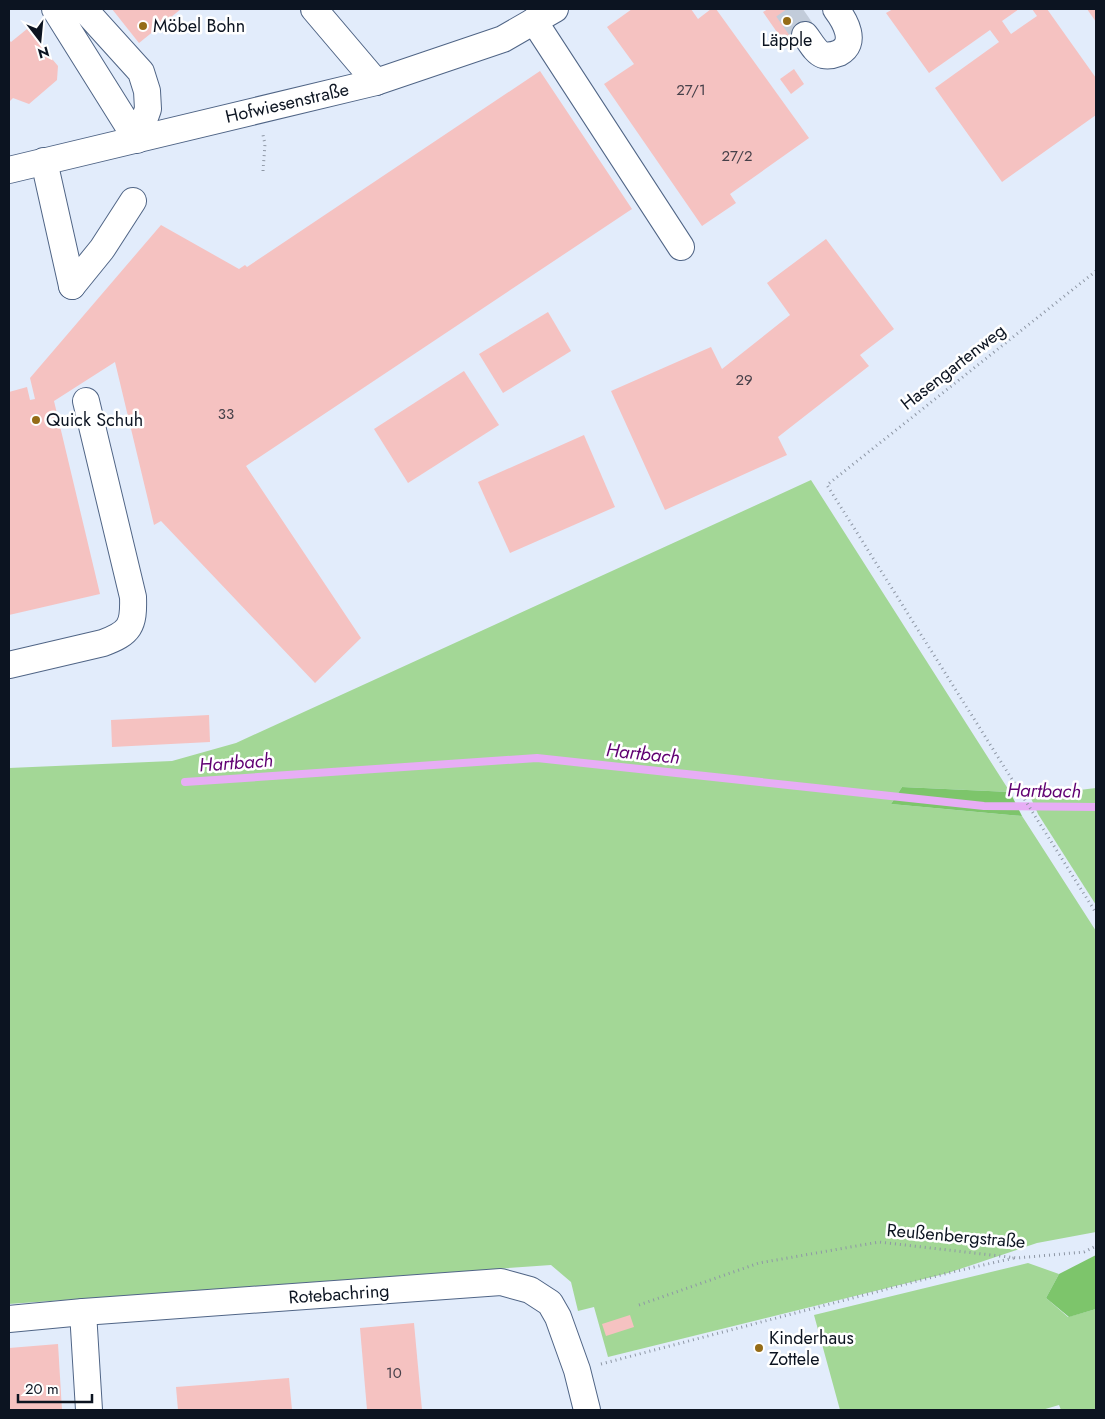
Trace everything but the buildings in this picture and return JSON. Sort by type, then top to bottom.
[{"type":"street","points":[[55,9],[137,140]]},
{"type":"street","points":[[84,9],[141,72],[147,91],[148,109],[137,140]]},
{"type":"street","points":[[314,9],[376,82]]},
{"type":"street","points":[[805,35],[816,50],[823,55],[833,56],[842,52],[847,45],[849,36],[844,20],[836,9]]},
{"type":"street","points":[[544,15],[681,247]]},
{"type":"street","name":"Hofwiesenstraße","points":[[9,170],[376,82],[503,38],[544,15]]},
{"type":"street","points":[[44,161],[72,286],[102,249],[133,201]]},
{"type":"street","points":[[9,665],[118,638],[128,629],[134,613],[132,597],[86,401]]},
{"type":"street","name":"Rotebachring","points":[[9,1319],[501,1282],[530,1290],[550,1303],[558,1317],[577,1370],[587,1410]]},
{"type":"street","points":[[83,1312],[89,1410]]},
{"type":"path","points":[[258,110],[265,144],[263,170]]},
{"type":"path","name":"Hasengartenweg","points":[[1096,271],[826,485],[1096,913]]},
{"type":"path","name":"Reußenbergstraße","points":[[639,1305],[759,1263],[879,1242],[1017,1258],[1084,1252],[1096,1246]]},
{"type":"path","points":[[577,1370],[948,1273],[1017,1258]]},
{"type":"green space","points":[[811,480],[1010,792],[902,787],[891,804],[1022,816],[1096,931],[1096,1232],[1037,1243],[948,1273],[608,1357],[594,1307],[578,1311],[571,1282],[551,1265],[9,1304],[9,768],[172,761],[236,743]]},
{"type":"green space","points":[[902,787],[1010,792],[1022,816],[891,804]]},
{"type":"green space","points":[[1096,788],[1096,905],[1038,814],[1030,796]]},
{"type":"green space","points":[[1096,1255],[1096,1309],[1069,1317],[1046,1298],[1059,1274]]},
{"type":"green space","points":[[1028,1263],[1059,1274],[1046,1298],[1068,1317],[1096,1309],[1096,1410],[1061,1410],[1059,1405],[1042,1410],[840,1410],[814,1315]]},
{"type":"waterway","name":"Hartbach","points":[[185,782],[537,758],[984,806],[1096,807]]},
{"type":"tunnel","points":[[787,9],[805,35]]},
{"type":"place","name":"Läpple","points":[[787,21]]},
{"type":"place","name":"Möbel Bohn","points":[[143,26]]},
{"type":"place","name":"Quick Schuh","points":[[36,420]]},
{"type":"place","name":"Kinderhaus Zottele","points":[[759,1348]]}]
